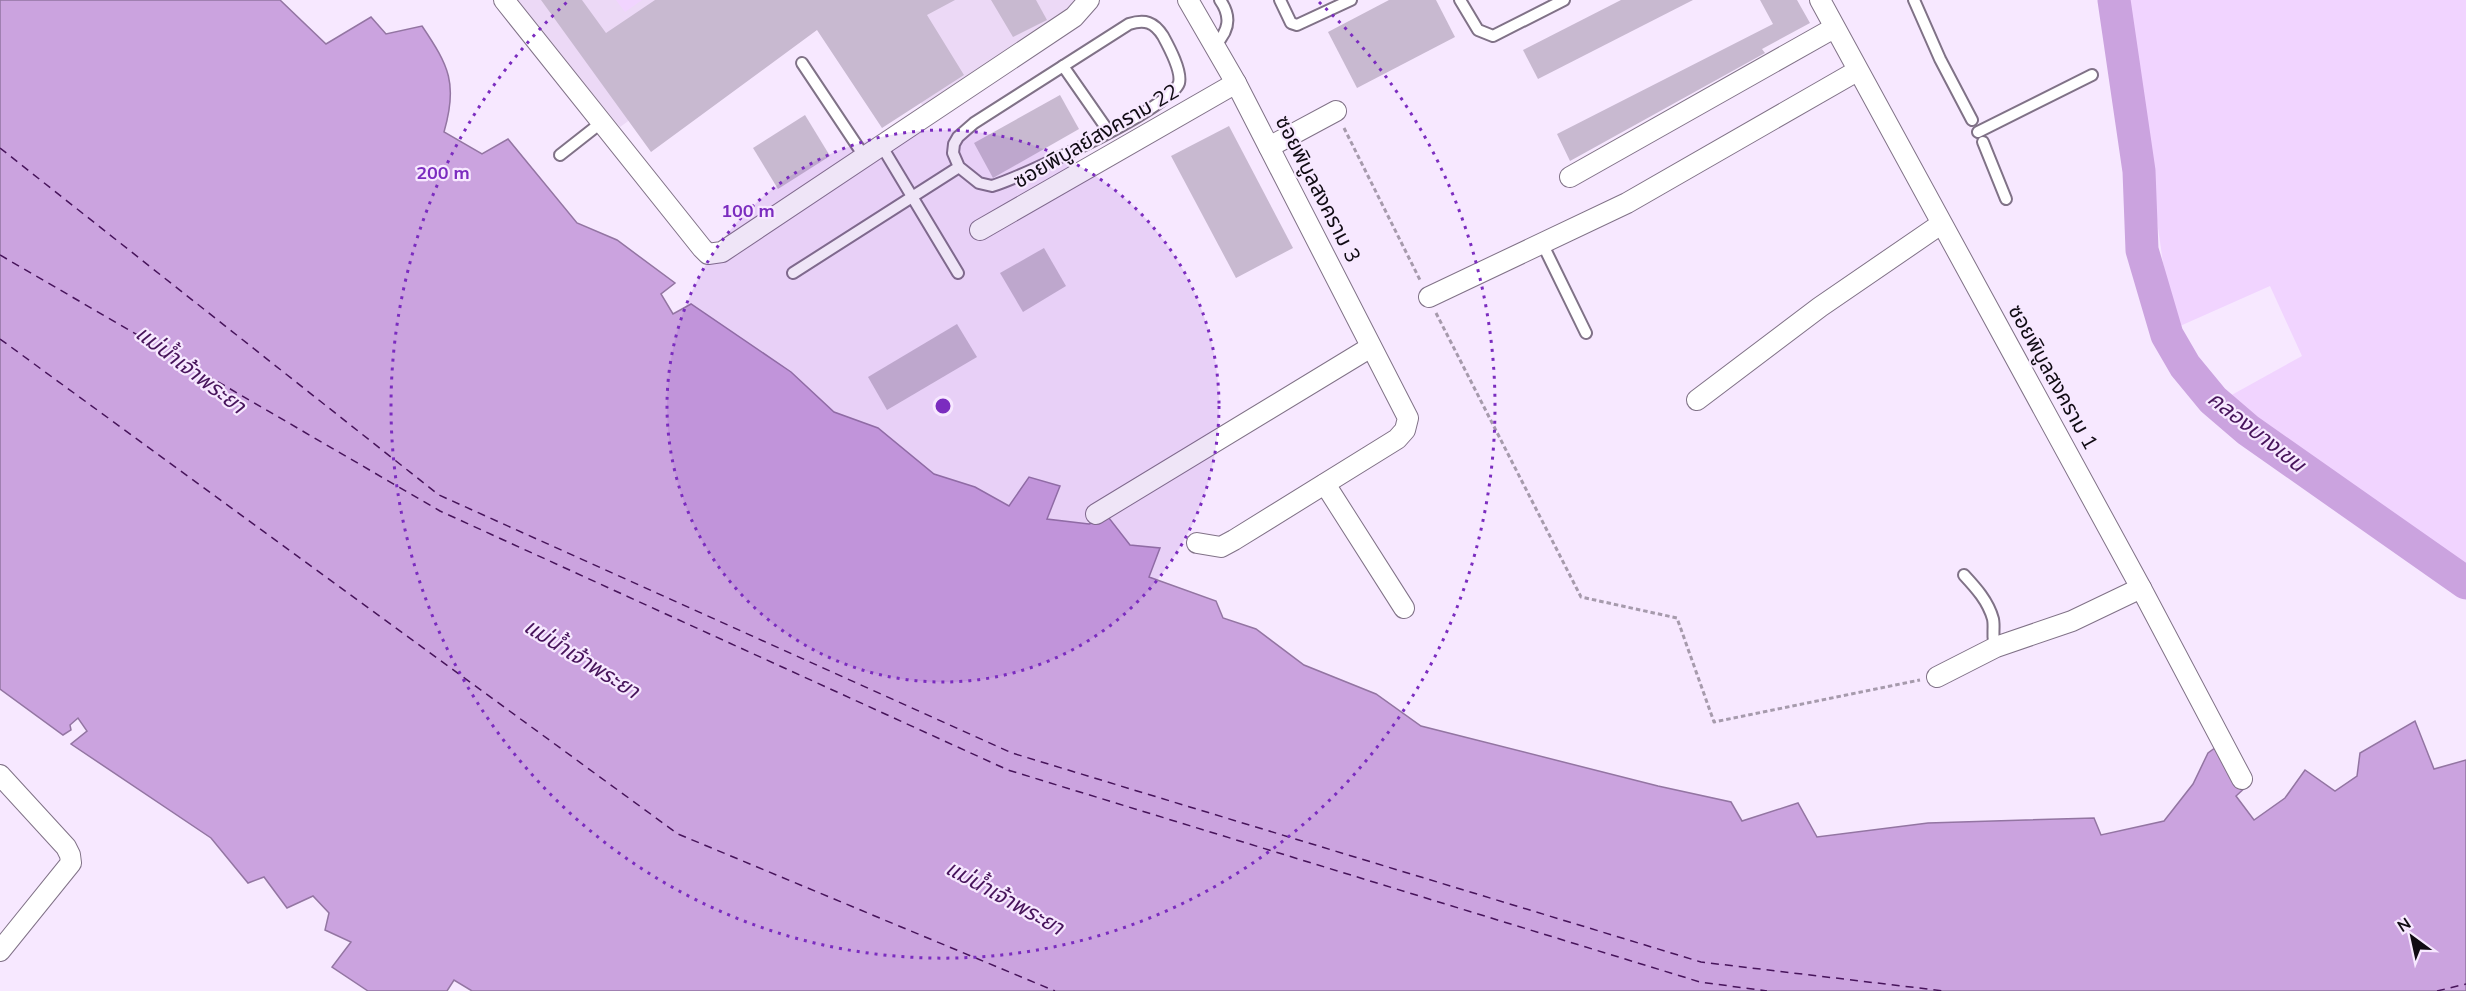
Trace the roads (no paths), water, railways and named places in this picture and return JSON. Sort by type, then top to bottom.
[{"type":"street","points":[[504,0],[708,254],[722,252],[1074,17],[1089,0]]},
{"type":"street","name":"ซอยพิบูลสงคราม 3","points":[[1188,0],[1236,83],[1408,418],[1405,430],[1397,440],[1325,484]]},
{"type":"street","name":"ซอยพิบูลสงคราม 1","points":[[1820,0],[2142,588],[2242,779]]},
{"type":"street","points":[[1570,177],[1834,28]]},
{"type":"street","points":[[1429,297],[1627,202],[1857,71]]},
{"type":"street","name":"ซอยพิบูลย์สงคราม 22","points":[[980,230],[1236,83]]},
{"type":"street","points":[[1269,147],[1336,111]]},
{"type":"street","points":[[1697,400],[1820,307],[1941,224]]},
{"type":"street","points":[[1096,514],[1371,347]]},
{"type":"street","points":[[1197,543],[1221,547],[1325,484],[1404,608]]},
{"type":"street","points":[[1937,677],[1996,647],[2072,621],[2142,588]]},
{"type":"street","points":[[0,775],[66,847],[71,863],[0,951]]},
{"type":"lane","points":[[1215,45],[1228,25],[1229,16],[1220,0]]},
{"type":"lane","points":[[1280,0],[1291,23],[1297,25],[1351,0]]},
{"type":"lane","points":[[1460,0],[1478,30],[1493,36],[1564,0]]},
{"type":"lane","points":[[1914,0],[1940,59],[1972,120]]},
{"type":"lane","points":[[1141,20],[1151,22],[1163,36],[1179,74],[1176,89],[1109,132],[992,186],[979,183],[958,167],[953,153],[958,137],[974,123],[1063,66],[1129,24],[1141,20]]},
{"type":"lane","points":[[802,63],[864,156]]},
{"type":"lane","points":[[1063,66],[1109,132]]},
{"type":"lane","points":[[2006,199],[1980,137],[2092,75]]},
{"type":"lane","points":[[560,155],[602,122]]},
{"type":"lane","points":[[881,145],[957,273]]},
{"type":"lane","points":[[793,273],[911,195],[958,167]]},
{"type":"lane","points":[[1542,243],[1586,333]]},
{"type":"lane","points":[[1964,575],[1988,604],[1993,621],[1996,647]]},
{"type":"water","name":"แม่น้ำเจ้าพระยา","points":[[0,0],[280,0],[326,44],[371,17],[386,34],[422,26],[445,64],[448,76],[450,101],[444,132],[482,154],[508,139],[577,223],[617,240],[675,283],[661,294],[673,314],[691,304],[791,372],[834,412],[878,428],[934,474],[975,487],[1009,506],[1029,477],[1060,486],[1047,519],[1089,524],[1109,518],[1130,545],[1160,548],[1149,577],[1216,601],[1223,618],[1256,629],[1304,665],[1376,694],[1421,726],[1658,786],[1731,802],[1742,821],[1798,803],[1817,837],[1928,823],[2094,818],[2101,835],[2164,821],[2193,784],[2208,753],[2223,742],[2249,784],[2236,796],[2254,820],[2285,798],[2305,770],[2335,791],[2357,776],[2360,753],[2415,721],[2434,769],[2466,760],[2466,991],[472,991],[454,980],[447,991],[368,991],[332,967],[351,942],[325,930],[329,913],[313,896],[287,908],[264,877],[248,883],[211,838],[71,744],[87,731],[78,718],[70,725],[71,730],[63,735],[0,689]]},
{"type":"waterway","name":"คลองบางเขน","points":[[2114,0],[2139,171],[2142,250],[2167,335],[2185,366],[2213,400],[2248,430],[2466,583]]}]
